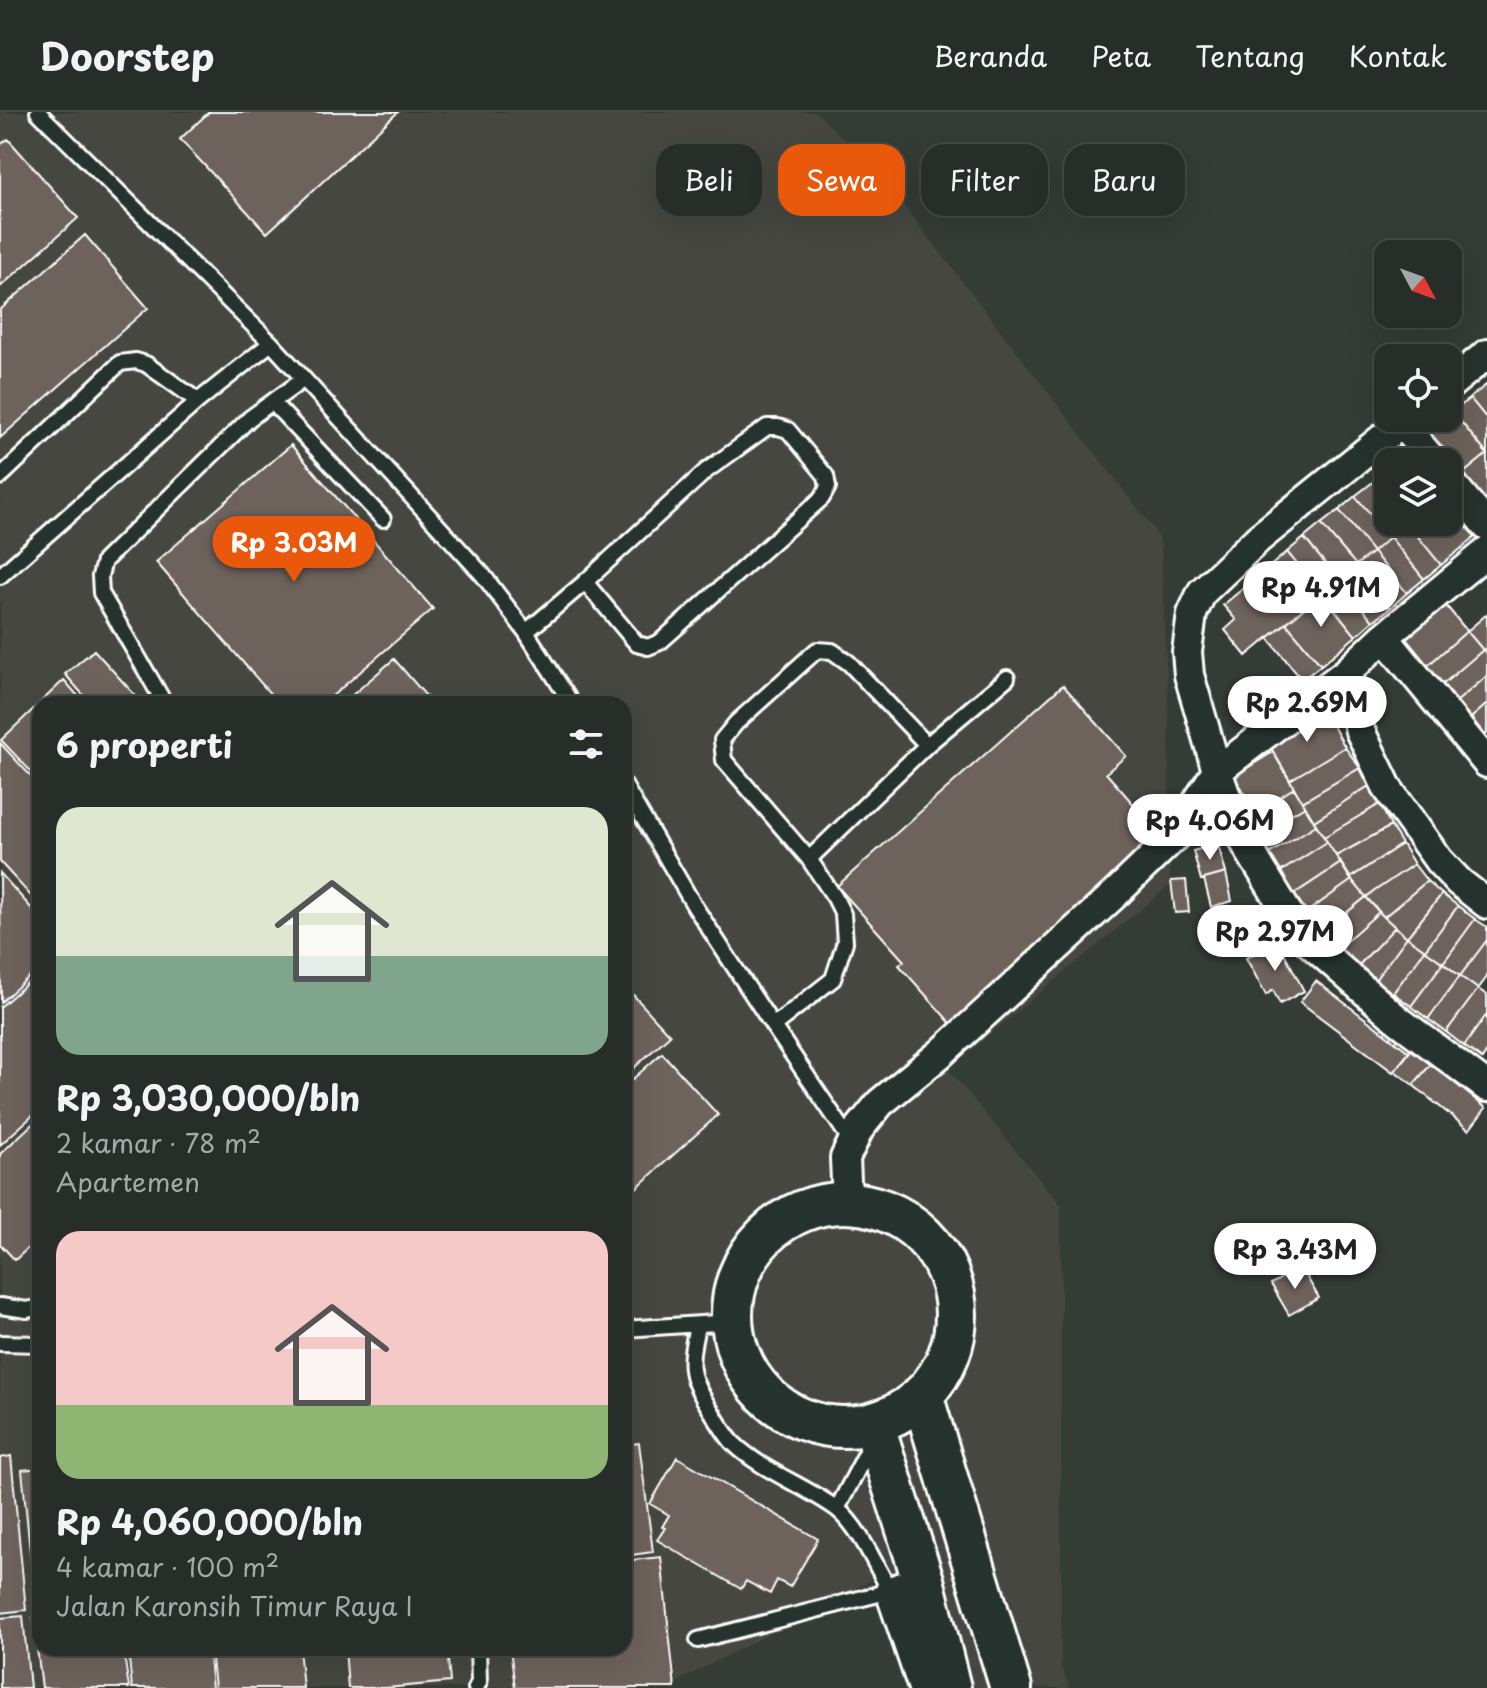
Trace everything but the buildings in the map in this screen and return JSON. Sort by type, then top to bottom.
[{"type":"street","points":[[1462,375],[1487,354]]},
{"type":"street","points":[[1391,432],[1259,538],[1202,592],[1192,614],[1187,652],[1189,675],[1234,819],[1287,912],[1308,941],[1398,1020],[1487,1087]]},
{"type":"street","points":[[1462,496],[1487,526]]},
{"type":"street","points":[[847,1202],[845,1158],[851,1141],[880,1103],[962,1034],[1176,835],[1217,771],[1347,672],[1384,637],[1487,552]]},
{"type":"street","points":[[1384,637],[1487,763]]},
{"type":"street","points":[[1347,672],[1360,731],[1388,789],[1439,861],[1487,904]]},
{"type":"street","points":[[847,1202],[880,1208],[910,1223],[934,1246],[950,1276],[956,1309],[953,1342],[940,1373],[922,1395],[875,1429],[807,1421],[778,1406],[755,1383],[739,1354],[714,1324],[735,1291],[746,1261],[765,1236],[790,1217],[819,1205],[847,1202]]},
{"type":"street","points":[[922,1395],[1011,1688]]},
{"type":"street","points":[[875,1429],[907,1586],[923,1688]]},
{"type":"street","points":[[907,1586],[950,1688]]},
{"type":"lane","points":[[38,112],[271,343],[483,575],[526,632],[567,696]]},
{"type":"lane","points":[[0,576],[198,401],[271,343]]},
{"type":"lane","points":[[0,477],[120,363],[136,361],[146,364],[198,401]]},
{"type":"lane","points":[[160,696],[101,593],[100,576],[104,561],[250,418],[304,379]]},
{"type":"lane","points":[[272,402],[383,519]]},
{"type":"lane","points":[[526,632],[706,471],[767,427],[788,430],[826,476],[828,487],[822,498],[660,642],[648,647],[637,644],[585,582]]},
{"type":"lane","points":[[773,1026],[833,979],[845,942],[843,914],[809,859],[724,760],[722,740],[736,723],[817,650],[832,651],[849,663],[927,745]]},
{"type":"lane","points":[[809,859],[927,745],[1007,678]]},
{"type":"lane","points":[[632,799],[695,907],[851,1141]]},
{"type":"lane","points":[[0,1306],[32,1309]]},
{"type":"lane","points":[[632,1329],[714,1324]]},
{"type":"lane","points":[[698,1640],[907,1586],[837,1509],[751,1457],[731,1441],[692,1377],[690,1358],[714,1324]]},
{"type":"lane","points":[[0,1343],[32,1344]]},
{"type":"lane","points":[[837,1509],[875,1429]]},
{"type":"lane","points":[[476,1688],[479,1682],[478,1656]]},
{"type":"shaded area","points":[[0,112],[816,112],[848,144],[778,144],[778,216],[905,216],[905,207],[1156,532],[1161,546],[1169,721],[1170,885],[948,1069],[1061,1205],[1061,1667],[1070,1688],[922,1688],[878,1577],[665,1688],[0,1688]]}]
